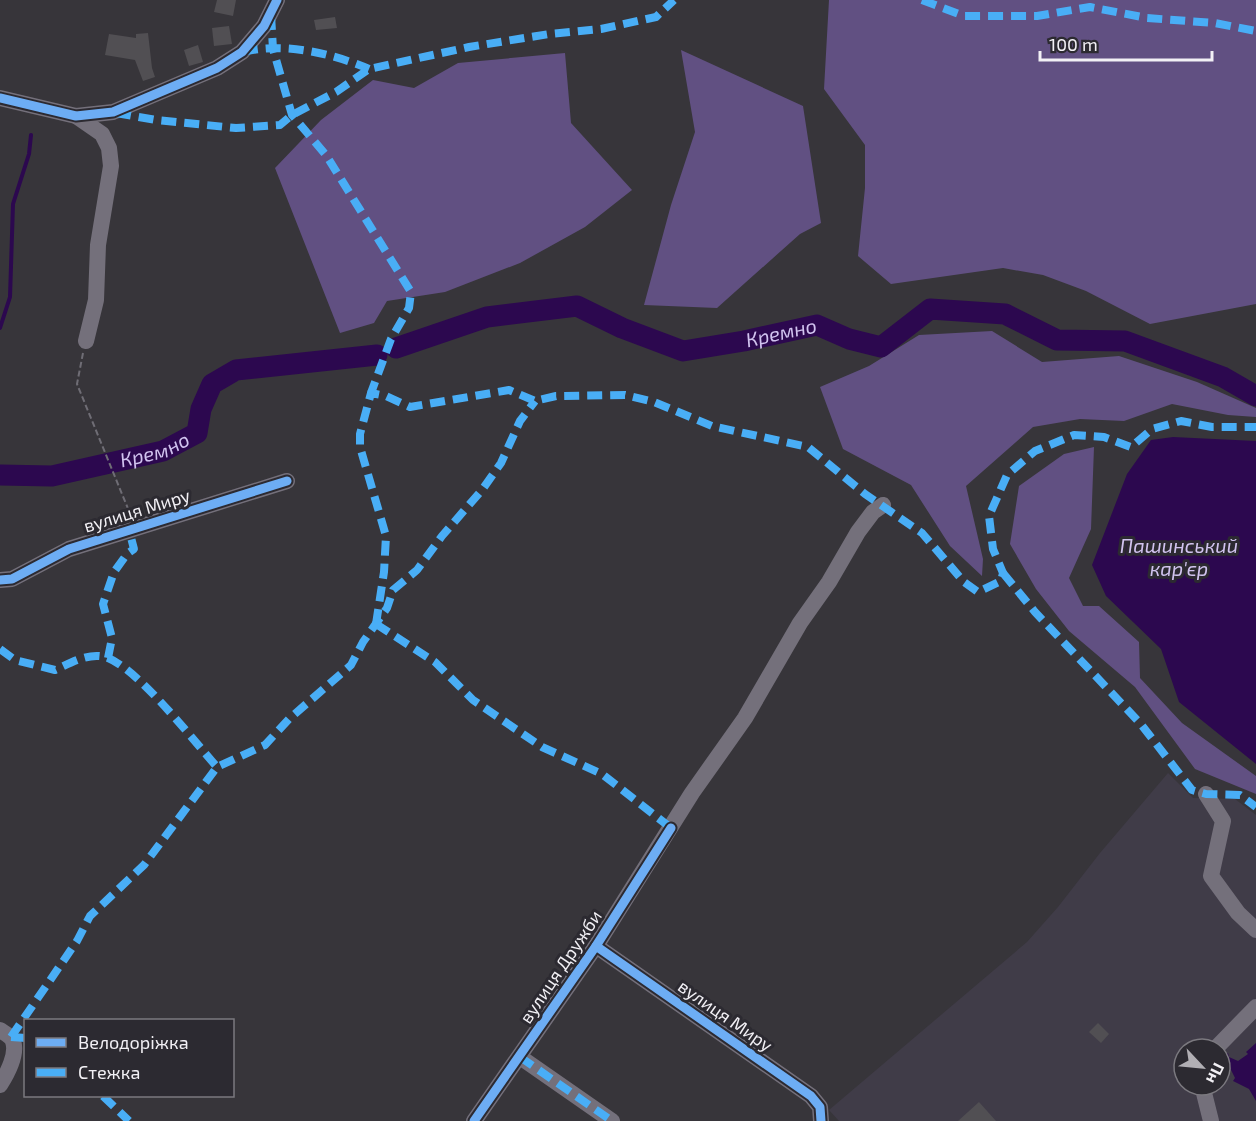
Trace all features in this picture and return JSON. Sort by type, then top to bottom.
[{"type":"street","points":[[0,99],[76,116],[113,112],[217,68],[242,52],[264,26],[277,0]]},
{"type":"street","points":[[76,116],[102,134],[109,148],[111,166],[98,245],[96,300],[86,341]]},
{"type":"street","name":"вулиця Миру","points":[[0,579],[12,579],[69,549],[287,481]]},
{"type":"street","name":"вулиця Дружби","points":[[474,1121],[596,946],[692,793],[744,718],[800,623],[829,582],[858,532],[873,512],[883,505]]},
{"type":"street","points":[[1206,794],[1223,821],[1211,876],[1238,913],[1256,930]]},
{"type":"street","name":"вулиця Миру","points":[[596,946],[811,1096],[820,1107],[820,1121]]},
{"type":"street","points":[[1227,1037],[1256,1007]]},
{"type":"street","points":[[0,1030],[11,1037],[14,1045],[12,1060],[0,1085]]},
{"type":"street","points":[[520,1057],[612,1121]]},
{"type":"street","points":[[1205,1097],[1211,1121]]},
{"type":"path","points":[[86,341],[77,384],[123,493],[135,529]]},
{"type":"shaded area","points":[[829,0],[1256,0],[1256,304],[1150,324],[1086,291],[1043,275],[1003,268],[891,284],[858,256],[865,188],[865,145],[824,89]]},
{"type":"shaded area","points":[[681,50],[803,106],[821,223],[800,234],[717,308],[644,305],[671,205],[695,132]]},
{"type":"shaded area","points":[[565,53],[571,123],[632,190],[585,227],[520,263],[445,292],[387,301],[374,323],[340,333],[275,168],[321,120],[373,80],[414,88],[458,63]]},
{"type":"shaded area","points":[[992,331],[1042,362],[1119,356],[1197,382],[1256,408],[1256,417],[1228,415],[1172,404],[1124,421],[1080,419],[1033,427],[966,486],[983,559],[982,576],[950,546],[911,485],[843,449],[820,387],[869,366],[919,335]]},
{"type":"shaded area","points":[[1094,447],[1091,529],[1069,578],[1083,606],[1099,606],[1139,642],[1140,678],[1182,723],[1256,776],[1256,794],[1195,769],[1135,687],[1069,631],[1036,589],[1010,544],[1019,486],[1064,454]]},
{"type":"shaded area","points":[[1168,773],[1193,798],[1235,799],[1256,815],[1256,1121],[839,1121],[829,1110],[1027,942]]},
{"type":"water","name":"Пашинський кар'єр","points":[[1173,437],[1256,441],[1256,764],[1179,702],[1161,649],[1106,596],[1092,565],[1127,474],[1151,440]]},
{"type":"water","points":[[1256,1043],[1256,1101],[1249,1089],[1233,1081],[1235,1078],[1232,1072],[1232,1058],[1238,1061],[1248,1054],[1246,1052]]},
{"type":"building","points":[[217,0],[236,0],[233,16],[214,12]]},
{"type":"building","points":[[335,17],[337,28],[316,30],[314,20]]},
{"type":"building","points":[[229,26],[232,44],[214,46],[212,28]]},
{"type":"building","points":[[148,33],[155,77],[143,81],[135,60],[105,55],[109,34],[136,38],[136,34]]},
{"type":"building","points":[[198,45],[203,62],[189,66],[184,50]]},
{"type":"building","points":[[1098,1023],[1109,1034],[1101,1043],[1089,1032]]},
{"type":"building","points":[[979,1102],[996,1121],[958,1121]]},
{"type":"waterway","points":[[0,328],[10,297],[13,204],[29,154],[31,135]]},
{"type":"waterway","name":"Кремно","points":[[396,348],[487,317],[577,306],[622,328],[683,351],[744,341],[817,325],[849,339],[881,347],[930,309],[1005,314],[1057,340],[1125,341],[1223,377],[1256,396]]},
{"type":"waterway","name":"Кремно","points":[[0,475],[52,476],[163,451],[197,433],[201,409],[212,384],[236,370],[377,355]]},
{"type":"marked path","points":[[116,113],[156,120],[236,128],[280,125],[292,115],[336,92],[369,69],[469,47],[549,34],[601,29],[656,17],[674,0]]},
{"type":"marked path","points":[[922,0],[964,16],[1037,16],[1090,7],[1147,18],[1215,23],[1256,31]]},
{"type":"marked path","points":[[271,15],[273,49],[292,115],[326,155],[411,292],[409,308],[391,339],[371,393]]},
{"type":"marked path","points":[[243,52],[275,48],[307,51],[339,58],[369,69]]},
{"type":"marked path","points":[[376,624],[384,572],[386,536],[360,447],[360,434],[371,393],[386,396],[410,407],[509,390],[535,401],[556,396],[625,395],[654,402],[712,426],[808,447],[865,494],[922,533],[964,582],[978,592],[1001,581],[1003,573],[993,549],[989,516],[1007,475],[1035,451],[1074,435],[1104,437],[1131,447],[1152,429],[1181,421],[1212,427],[1256,427]]},
{"type":"marked path","points":[[11,1037],[77,941],[90,916],[144,865],[217,767],[265,745],[289,719],[351,665],[363,642],[387,608],[393,590],[417,570],[442,536],[482,490],[501,463],[520,421],[535,401]]},
{"type":"marked path","points":[[108,658],[112,638],[103,604],[114,572],[127,554],[134,549],[129,530]]},
{"type":"marked path","points":[[1003,573],[1035,612],[1140,723],[1192,790],[1206,794],[1240,795],[1256,807]]},
{"type":"marked path","points":[[376,624],[435,662],[473,700],[542,747],[602,774],[671,828]]},
{"type":"marked path","points":[[0,649],[15,660],[55,670],[74,661],[94,656],[108,658],[121,665],[150,691],[217,767]]},
{"type":"marked path","points":[[11,1037],[24,1038]]},
{"type":"marked path","points":[[520,1057],[612,1121]]},
{"type":"marked path","points":[[104,1097],[129,1121]]},
{"type":"cycle path","points":[[0,98],[76,116],[113,112],[217,68],[242,52],[264,26],[277,0]]},
{"type":"cycle path","points":[[0,580],[12,579],[69,549],[287,481]]},
{"type":"cycle path","points":[[474,1121],[596,946],[671,828]]},
{"type":"cycle path","points":[[596,946],[811,1096],[820,1107],[821,1121]]}]
